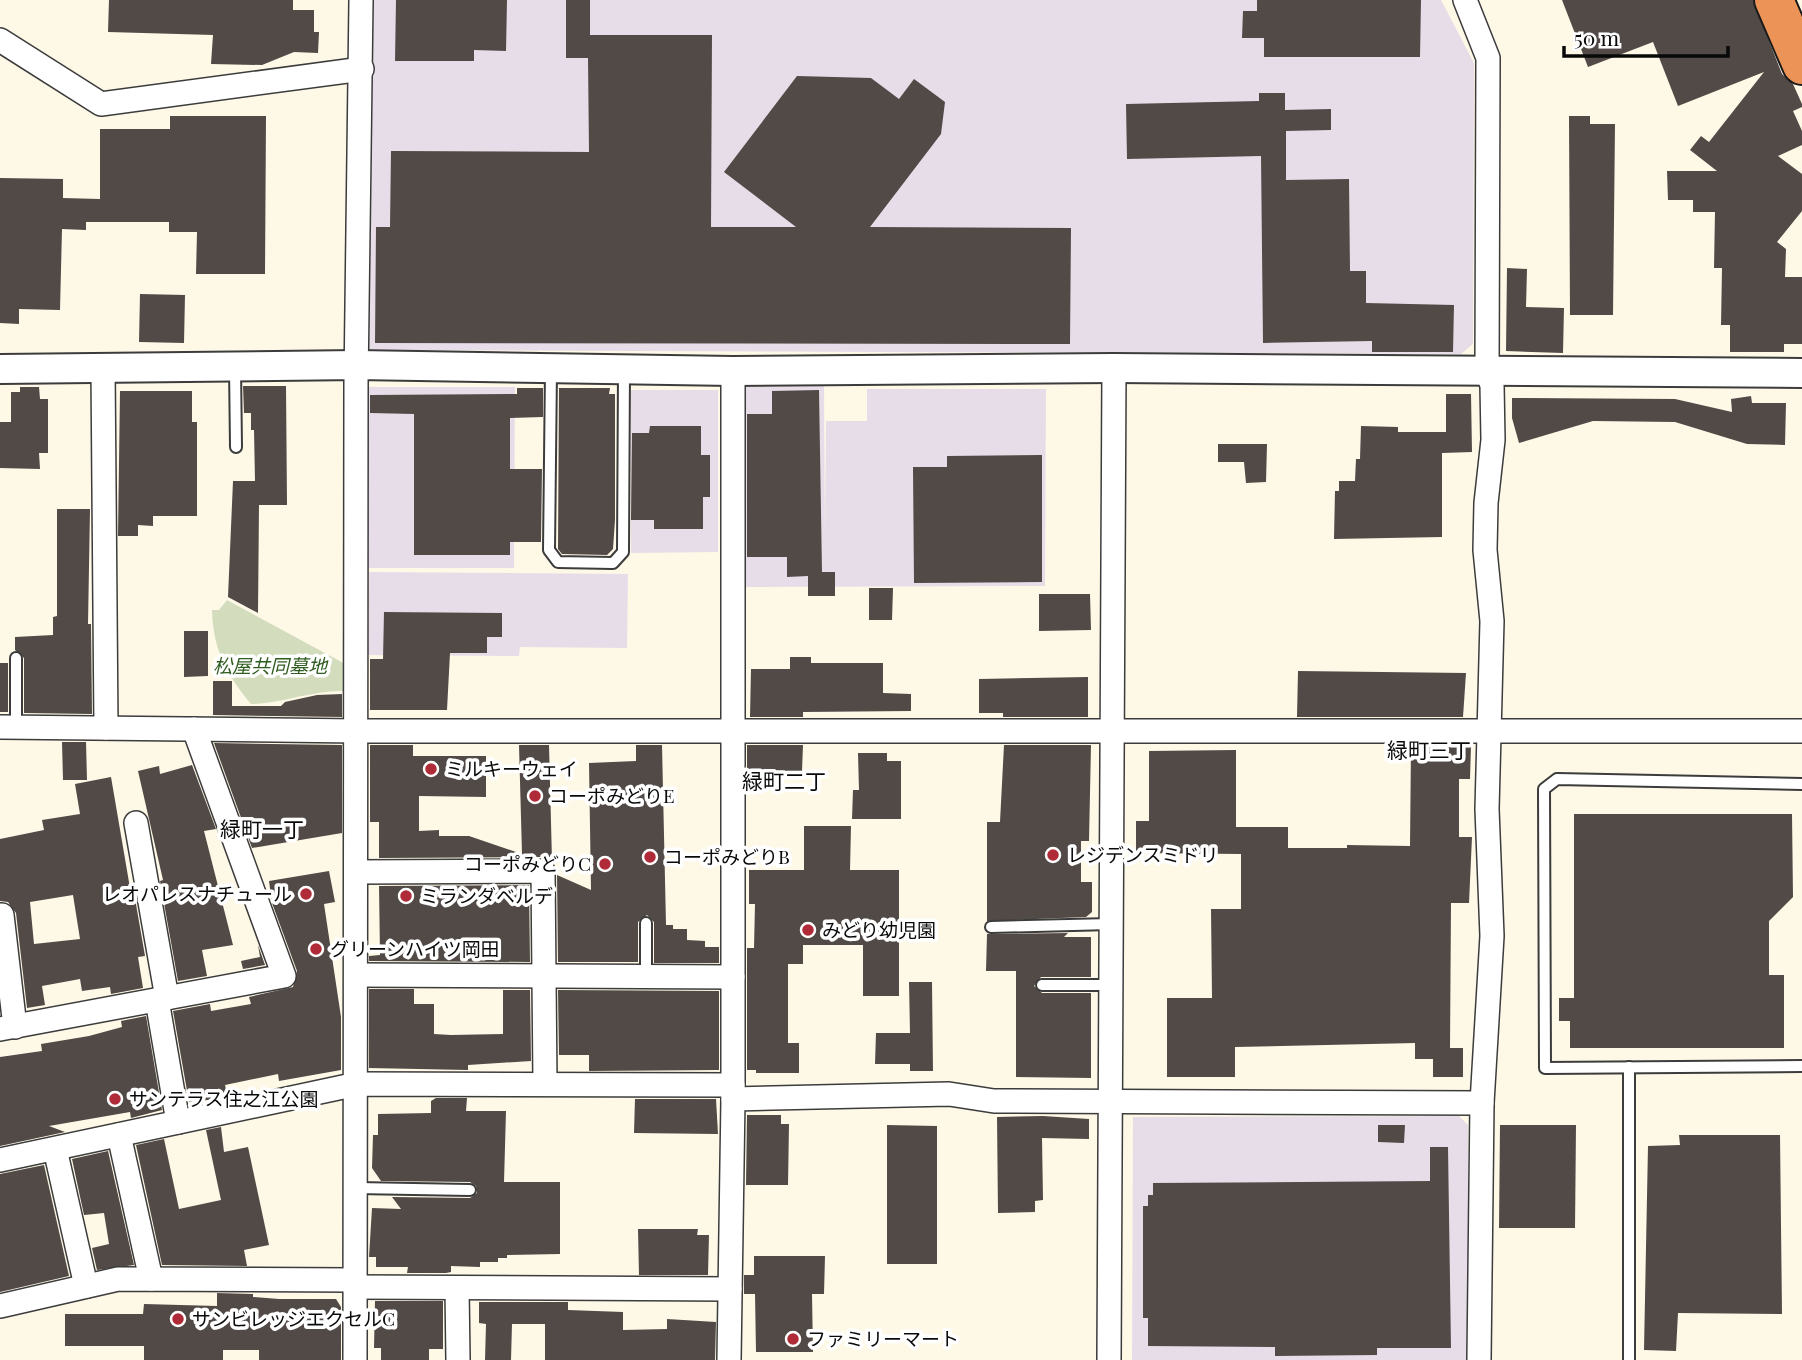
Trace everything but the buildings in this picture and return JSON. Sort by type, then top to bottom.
[{"type":"highway","points":[[1774,0],[1802,65]]},
{"type":"street","points":[[355,1360],[357,365],[361,0]]},
{"type":"street","points":[[1465,0],[1488,58],[1487,372],[1492,385],[1485,550],[1492,621],[1487,809],[1492,936],[1482,1103],[1479,1360]]},
{"type":"street","points":[[0,40],[101,104],[362,69]]},
{"type":"street","points":[[0,369],[357,365],[733,371],[1114,368],[1802,373]]},
{"type":"street","points":[[103,368],[106,728]]},
{"type":"street","points":[[1109,1360],[1114,368]]},
{"type":"street","points":[[729,1360],[735,731],[733,371]]},
{"type":"street","points":[[8,727],[358,731],[1802,731]]},
{"type":"street","points":[[2,915],[7,1028],[284,976],[194,729]]},
{"type":"street","points":[[136,823],[178,1122]]},
{"type":"street","points":[[357,872],[543,871],[545,1084]]},
{"type":"street","points":[[357,975],[733,977]]},
{"type":"street","points":[[0,1160],[356,1084],[545,1084],[733,1092],[949,1094],[994,1101],[1482,1103]]},
{"type":"street","points":[[119,1135],[151,1279]]},
{"type":"street","points":[[55,1149],[86,1286]]},
{"type":"street","points":[[0,1306],[118,1279],[730,1290]]},
{"type":"street","points":[[457,1287],[458,1360]]},
{"type":"lane","points":[[235,367],[236,447]]},
{"type":"lane","points":[[551,369],[549,550],[558,562],[613,563],[623,552],[624,370]]},
{"type":"lane","points":[[8,727],[16,658]]},
{"type":"lane","points":[[1802,784],[1557,779],[1544,789],[1545,1068],[1802,1066]]},
{"type":"lane","points":[[646,923],[646,977]]},
{"type":"lane","points":[[991,927],[1113,923]]},
{"type":"lane","points":[[1042,985],[1112,985]]},
{"type":"lane","points":[[1629,1067],[1629,1360]]},
{"type":"lane","points":[[356,1188],[470,1190]]},
{"type":"shaded area","points":[[369,0],[1441,0],[1474,63],[1473,344],[1461,354],[367,350]]},
{"type":"shaded area","points":[[824,386],[825,531],[826,421],[867,421],[867,389],[1046,389],[1045,586],[742,587],[742,387]]},
{"type":"shaded area","points":[[367,387],[515,387],[514,568],[367,568]]},
{"type":"shaded area","points":[[631,390],[718,390],[718,552],[631,553]]},
{"type":"shaded area","points":[[369,572],[628,574],[627,648],[520,647],[519,656],[368,655]]},
{"type":"shaded area","points":[[1459,1116],[1468,1125],[1468,1360],[1132,1360],[1133,1117]]},
{"type":"green space","name":"松屋共同墓地","points":[[227,600],[347,665],[345,691],[321,692],[251,704],[222,660],[215,637],[212,610],[219,610]]},
{"type":"place","name":"ミルキーウェイ","points":[[431,769]]},
{"type":"place","name":"コーポみどりE","points":[[535,796]]},
{"type":"place","name":"レジデンスミドリ","points":[[1053,855]]},
{"type":"place","name":"コーポみどりB","points":[[650,857]]},
{"type":"place","name":"コーポみどりC","points":[[605,864]]},
{"type":"place","name":"レオパレスナチュール","points":[[306,894]]},
{"type":"place","name":"ミランダベルデ","points":[[406,896]]},
{"type":"place","name":"みどり幼児園","points":[[808,930]]},
{"type":"place","name":"グリーンハイツ岡田","points":[[316,949]]},
{"type":"place","name":"サンテラス住之江公園","points":[[115,1099]]},
{"type":"place","name":"サンビレッジエクセルC","points":[[178,1319]]},
{"type":"place","name":"ファミリーマート","points":[[793,1339]]},
{"type":"district","name":"緑町三丁","points":[[1429,751]]},
{"type":"district","name":"緑町二丁","points":[[784,782]]},
{"type":"district","name":"緑町一丁","points":[[262,830]]}]
